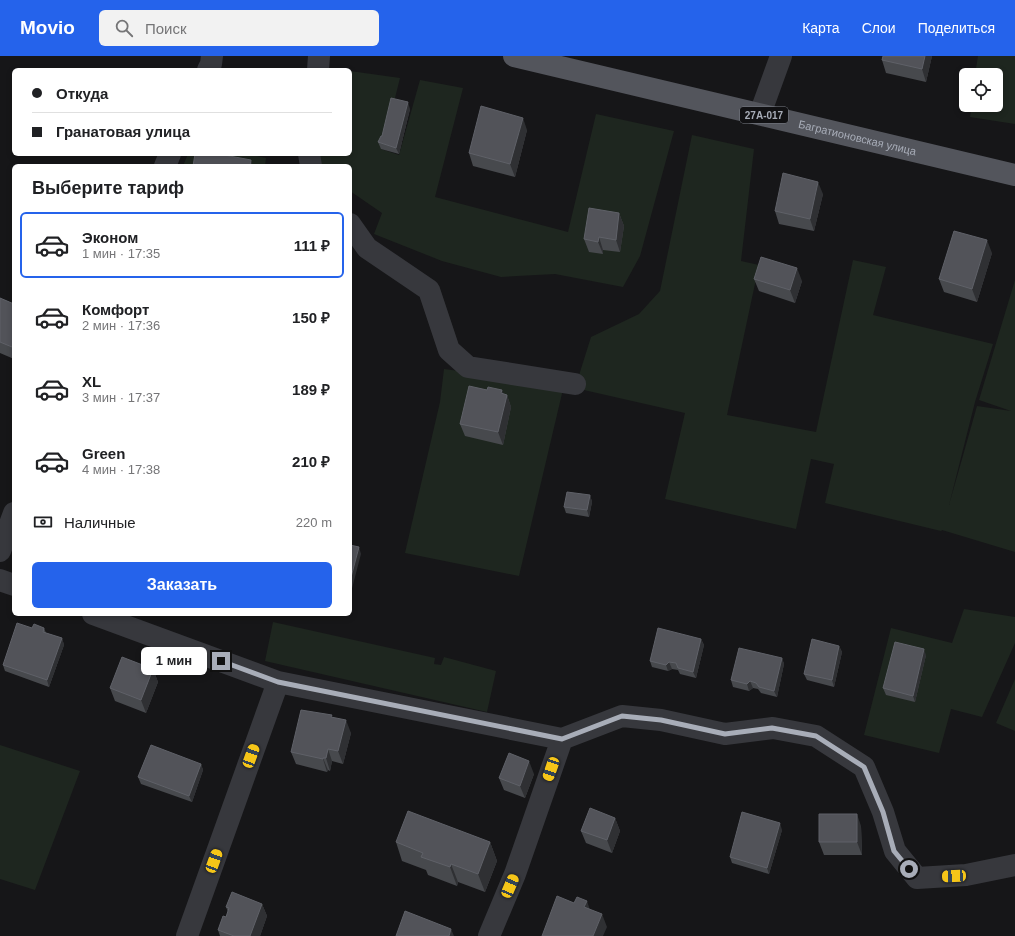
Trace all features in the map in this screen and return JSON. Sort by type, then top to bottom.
[{"type":"main road","name":"Багратионовская улица","points":[[514,56],[1015,175]]},
{"type":"street","points":[[209,68],[212,56]]},
{"type":"street","points":[[318,68],[319,56]]},
{"type":"street","points":[[760,114],[781,56]]},
{"type":"street","points":[[352,227],[367,248],[429,290],[449,350],[468,367],[575,384]]},
{"type":"street","points":[[0,551],[12,518]]},
{"type":"street","points":[[0,580],[12,584]]},
{"type":"street","points":[[98,616],[278,682],[562,739],[622,716],[661,720],[725,734],[772,728],[816,736],[864,767],[883,812],[894,851],[916,878],[966,875],[1015,865]]},
{"type":"street","points":[[187,936],[278,682]]},
{"type":"street","points":[[489,936],[515,874],[562,739]]},
{"type":"shaded area","points":[[978,56],[1015,56],[1015,124],[970,117],[971,112],[1003,112],[1003,68],[976,68]]},
{"type":"shaded area","points":[[352,71],[400,78],[381,149],[399,155],[420,80],[463,88],[435,197],[568,232],[596,114],[674,131],[640,256],[623,287],[555,274],[501,277],[442,261],[374,234],[382,213],[352,192],[352,164],[314,164],[316,156],[352,156]]},
{"type":"shaded area","points":[[692,135],[754,149],[741,261],[759,265],[727,415],[816,432],[853,260],[886,267],[873,315],[993,344],[975,402],[949,505],[977,406],[1011,411],[979,400],[1015,280],[1015,552],[942,530],[825,503],[834,464],[811,459],[796,529],[665,499],[685,413],[575,388],[591,337],[639,314],[660,291]]},
{"type":"shaded area","points":[[187,156],[256,156],[266,158],[265,164],[184,164]]},
{"type":"shaded area","points":[[444,369],[564,385],[519,576],[405,553],[440,402]]},
{"type":"shaded area","points":[[964,609],[1015,617],[1015,643],[982,717],[951,709],[939,753],[864,735],[891,628],[952,643]]},
{"type":"shaded area","points":[[273,622],[435,658],[434,664],[441,665],[444,657],[496,671],[487,712],[265,661]]},
{"type":"shaded area","points":[[1015,679],[1015,731],[996,723]]},
{"type":"shaded area","points":[[0,745],[80,771],[35,890],[0,879]]},
{"type":"building","points":[[883,56],[925,56],[922,69],[882,60]]},
{"type":"building","points":[[391,98],[408,102],[396,148],[378,142],[382,136]]},
{"type":"building","points":[[481,106],[523,118],[510,164],[469,153]]},
{"type":"building","points":[[195,156],[230,156],[251,160],[250,164],[193,164]]},
{"type":"building","points":[[783,173],[818,182],[810,219],[775,211]]},
{"type":"building","points":[[589,208],[619,213],[616,240],[599,237],[598,242],[584,239]]},
{"type":"building","points":[[954,231],[987,240],[972,289],[939,279]]},
{"type":"building","points":[[761,257],[797,268],[790,290],[754,279]]},
{"type":"building","points":[[0,298],[12,303],[12,347],[0,342]]},
{"type":"building","points":[[469,386],[487,390],[488,387],[502,390],[501,393],[507,395],[498,432],[460,424]]},
{"type":"building","points":[[567,492],[590,495],[587,510],[564,507]]},
{"type":"building","points":[[352,545],[359,547],[352,573]]},
{"type":"building","points":[[17,623],[32,628],[34,624],[44,628],[43,632],[62,638],[47,680],[3,665]]},
{"type":"building","points":[[658,628],[701,639],[693,672],[678,668],[676,663],[669,662],[666,665],[650,661]]},
{"type":"building","points":[[812,639],[839,646],[832,680],[804,674]]},
{"type":"building","points":[[895,642],[924,649],[913,696],[883,688]]},
{"type":"building","points":[[739,648],[782,658],[774,691],[759,687],[756,683],[750,681],[747,684],[731,680]]},
{"type":"building","points":[[122,657],[153,669],[141,700],[110,688]]},
{"type":"building","points":[[301,710],[332,715],[331,717],[346,720],[338,751],[328,749],[326,758],[323,759],[291,752]]},
{"type":"building","points":[[151,745],[201,764],[189,796],[138,777]]},
{"type":"building","points":[[509,753],[529,761],[520,786],[499,778]]},
{"type":"building","points":[[590,808],[615,818],[607,840],[581,831]]},
{"type":"building","points":[[408,811],[490,842],[478,874],[451,864],[450,867],[421,857],[423,853],[396,842]]},
{"type":"building","points":[[742,812],[780,823],[767,868],[730,857]]},
{"type":"building","points":[[819,814],[857,814],[857,842],[819,842]]},
{"type":"building","points":[[232,892],[262,904],[250,936],[234,936],[218,930],[223,916],[226,917],[229,908],[226,907]]},
{"type":"building","points":[[557,896],[574,903],[577,897],[587,901],[584,907],[602,914],[593,936],[542,936]]},
{"type":"building","points":[[405,911],[451,929],[449,936],[396,936]]},
{"type":"route","points":[[221,661],[278,682],[562,739],[622,716],[661,720],[725,734],[772,728],[816,736],[864,767],[883,812],[894,851],[909,869]]}]
